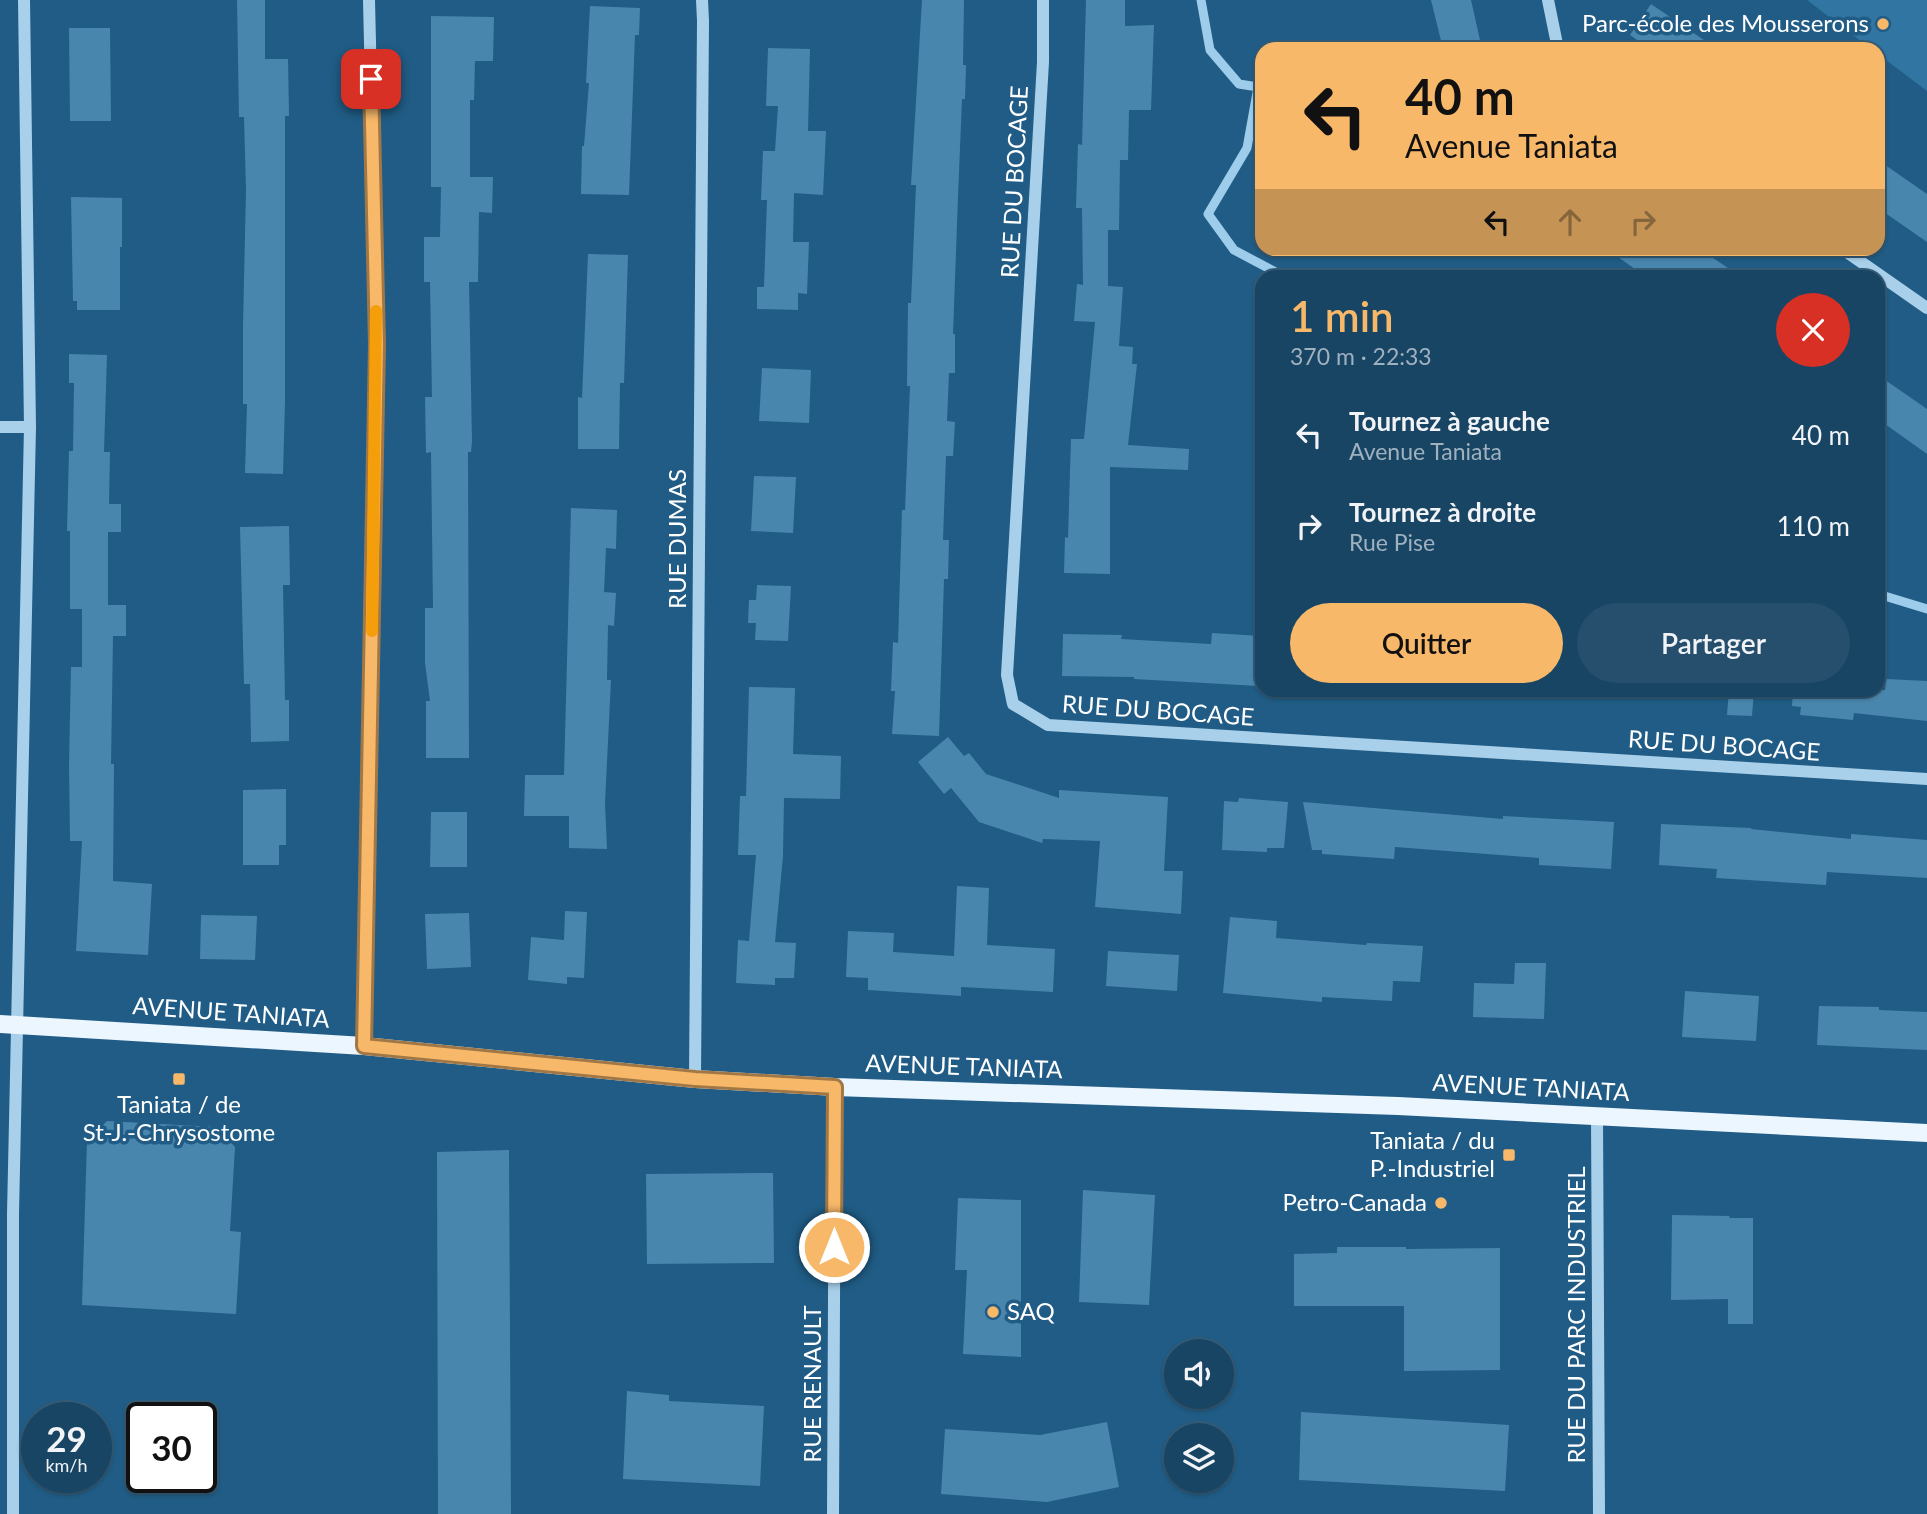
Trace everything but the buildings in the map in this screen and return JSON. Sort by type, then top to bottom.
[{"type":"main road","name":"AVENUE TANIATA","points":[[8,1024],[364,1046],[695,1079],[835,1087],[1398,1106],[1927,1133]]},
{"type":"street","points":[[13,1514],[13,1214],[8,1024],[30,427],[24,0]]},
{"type":"street","points":[[364,1046],[377,344],[369,0]]},
{"type":"street","name":"RUE DUMAS","points":[[695,1079],[702,0]]},
{"type":"street","name":"RUE DU BOCAGE","points":[[1043,0],[1043,62],[1007,675],[1013,704],[1048,724],[1927,779]]},
{"type":"street","points":[[1548,0],[1557,42]]},
{"type":"street","points":[[1852,256],[1873,270]]},
{"type":"street","points":[[1885,279],[1927,308]]},
{"type":"street","points":[[0,427],[30,427]]},
{"type":"street","name":"RUE RENAULT","points":[[833,1514],[835,1087]]},
{"type":"street","name":"RUE DU PARC INDUSTRIEL","points":[[1597,1116],[1599,1514]]},
{"type":"shaded area","name":"Parc-école des Mousserons","points":[[1807,0],[1927,0],[1927,91],[1885,59],[1885,42],[1862,42]]},
{"type":"waterway","points":[[1201,0],[1210,50],[1239,84],[1255,87]]},
{"type":"waterway","points":[[1255,104],[1247,148],[1208,214],[1234,250],[1272,270]]},
{"type":"waterway","points":[[1885,596],[1927,609]]},
{"type":"slow traffic","points":[[372,631],[376,311]]},
{"type":"place","name":"Parc-école des Mousserons","points":[[1883,24]]},
{"type":"place","name":"Taniata / de St-J.-Chrysostome","points":[[179,1079]]},
{"type":"place","name":"Taniata / du P.-Industriel","points":[[1509,1155]]},
{"type":"place","name":"Petro-Canada","points":[[1441,1203]]},
{"type":"place","name":"SAQ","points":[[993,1312]]},
{"type":"route","points":[[371,79],[377,344],[364,1046],[695,1079],[835,1087],[834,1247]]}]
